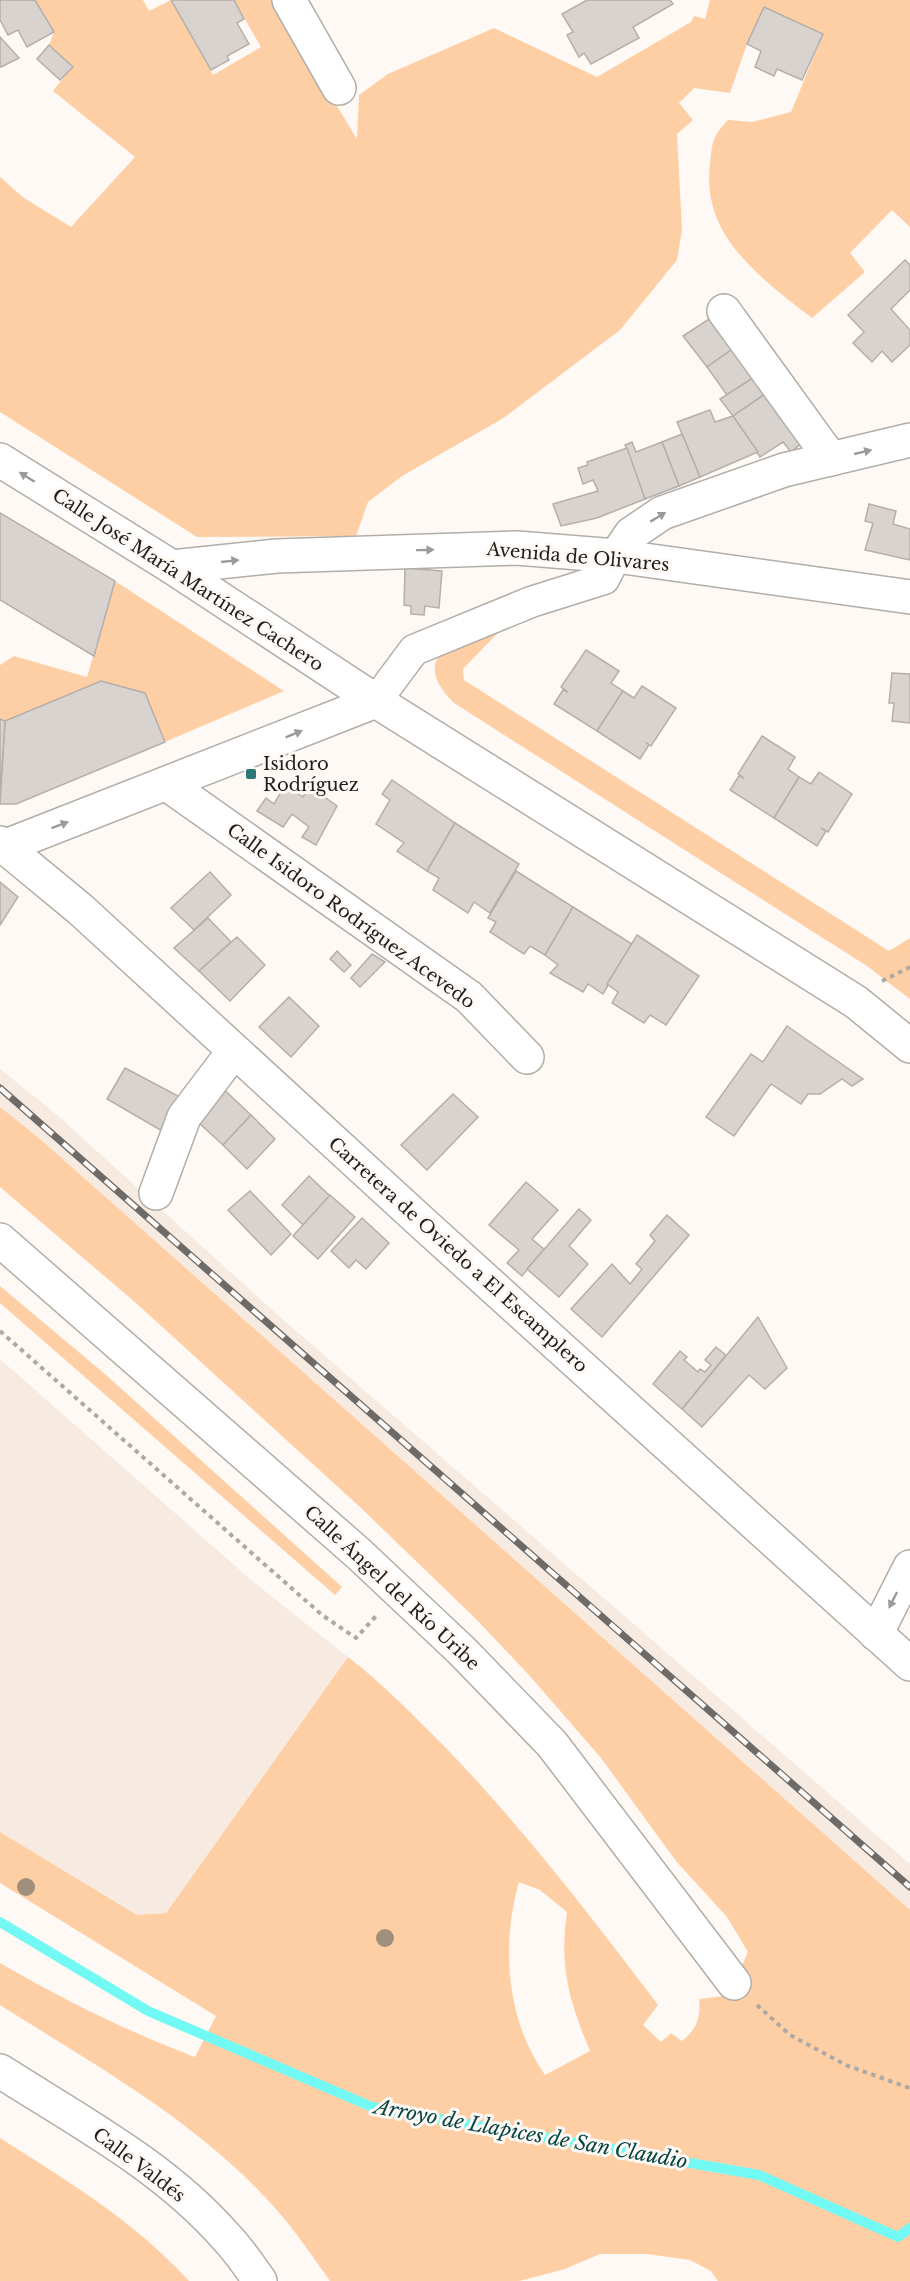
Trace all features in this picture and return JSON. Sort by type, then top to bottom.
[{"type":"street","points":[[289,0],[339,88]]},
{"type":"street","points":[[724,311],[831,459]]},
{"type":"street","points":[[3,845],[376,701],[414,650],[531,603],[604,579],[631,534],[662,513],[784,470],[910,440]]},
{"type":"street","name":"Calle José María Martínez Cachero","points":[[0,460],[172,567],[376,701],[856,1002],[910,1046]]},
{"type":"street","name":"Avenida de Olivares","points":[[172,567],[277,556],[517,548],[616,556],[910,597]]},
{"type":"street","name":"Calle Isidoro Rodríguez Acevedo","points":[[166,784],[469,997],[527,1057]]},
{"type":"street","name":"Carretera de Oviedo a El Escamplero","points":[[3,845],[80,909],[910,1664]]},
{"type":"street","points":[[156,1193],[164,1147],[234,1051]]},
{"type":"street","name":"Calle Ángel del Río Uribe","points":[[0,1240],[341,1538],[462,1651],[552,1744],[734,1983]]},
{"type":"street","points":[[876,1634],[910,1567]]},
{"type":"street","name":"Calle Valdés","points":[[0,2071],[123,2148],[179,2192],[226,2237],[260,2281]]},
{"type":"path","points":[[880,982],[910,967]]},
{"type":"path","points":[[0,1331],[322,1615],[356,1638],[399,1592]]},
{"type":"path","points":[[734,1983],[790,2035],[848,2066],[910,2088]]},
{"type":"shaded area","points":[[35,0],[143,0],[149,11],[171,0],[213,75],[261,47],[234,0],[272,0],[357,139],[359,95],[388,74],[494,28],[597,77],[691,22],[694,16],[705,19],[710,0],[910,0],[910,227],[892,210],[850,253],[865,272],[812,318],[755,271],[725,234],[715,213],[710,190],[712,146],[716,136],[728,120],[752,122],[791,112],[823,34],[764,7],[747,44],[730,93],[694,88],[679,103],[693,120],[677,134],[682,230],[677,260],[620,330],[502,419],[402,476],[368,502],[356,536],[197,537],[0,412],[0,177],[24,198],[71,227],[135,157],[53,91],[72,67],[49,45],[54,32]]},
{"type":"shaded area","points":[[115,581],[284,691],[165,742],[145,693],[101,681],[5,721],[0,719],[0,665],[14,656],[87,677]]},
{"type":"shaded area","points":[[514,616],[463,669],[464,680],[889,951],[910,938],[910,999],[867,966],[454,703],[439,685],[435,670],[438,657],[448,646],[462,637]]},
{"type":"shaded area","points":[[0,1069],[57,1115],[280,1317],[910,1864],[910,1910],[39,1138],[0,1107]]},
{"type":"shaded area","points":[[0,1107],[39,1138],[910,1910],[910,2281],[718,2281],[711,2271],[690,2260],[647,2254],[600,2254],[565,2269],[519,2281],[330,2281],[275,2208],[213,2149],[145,2097],[0,2005],[0,1963],[96,2014],[195,2057],[216,2016],[0,1883],[0,1832],[137,1915],[166,1913],[348,1657],[386,1689],[445,1747],[556,1873],[658,2005],[643,2025],[661,2042],[671,2033],[682,2041],[691,2032],[697,2022],[699,1999],[724,1996],[734,1983],[748,1952],[727,1917],[676,1861],[601,1758],[529,1675],[476,1619],[360,1507],[136,1303],[0,1187]],"holes":[[[519,1882],[540,1890],[567,1912],[565,1967],[571,2000],[590,2051],[545,2075],[522,2030],[515,2006],[509,1956],[513,1906]]]},
{"type":"shaded area","points":[[0,1286],[106,1375],[342,1587],[335,1595],[0,1303]]},
{"type":"shaded area","points":[[0,1359],[250,1579],[348,1657],[166,1913],[137,1915],[0,1832]]},
{"type":"shaded area","points":[[0,2138],[75,2186],[123,2221],[168,2259],[189,2281],[0,2281]]},
{"type":"building","points":[[0,0],[35,0],[54,32],[27,47],[18,30],[8,35],[0,20]]},
{"type":"building","points":[[171,0],[234,0],[244,19],[237,23],[249,44],[227,56],[229,60],[211,70]]},
{"type":"building","points":[[587,0],[670,0],[673,4],[633,27],[639,38],[591,64],[584,53],[579,57],[567,35],[573,32],[562,14]]},
{"type":"building","points":[[764,7],[823,34],[802,80],[777,69],[774,76],[755,67],[761,51],[747,44]]},
{"type":"building","points":[[0,37],[19,58],[1,67],[0,66]]},
{"type":"building","points":[[49,45],[73,67],[60,80],[37,59]]},
{"type":"building","points":[[905,260],[910,265],[910,290],[891,309],[910,330],[910,345],[892,362],[882,351],[872,362],[853,343],[864,332],[848,315]]},
{"type":"building","points":[[712,317],[734,348],[707,367],[683,336]]},
{"type":"building","points":[[734,348],[756,376],[727,395],[707,367]]},
{"type":"building","points":[[756,376],[768,392],[733,416],[720,399]]},
{"type":"building","points":[[768,392],[803,442],[791,452],[783,442],[760,457],[733,416]]},
{"type":"building","points":[[710,410],[715,422],[733,416],[758,452],[700,477],[677,422]]},
{"type":"building","points":[[682,434],[700,477],[679,486],[662,442]]},
{"type":"building","points":[[632,442],[636,452],[662,442],[679,486],[645,499],[625,445]]},
{"type":"building","points":[[627,448],[645,499],[597,518],[561,526],[553,504],[598,491],[593,480],[583,484],[578,468],[588,465],[587,462]]},
{"type":"building","points":[[869,504],[896,511],[893,524],[910,529],[910,560],[865,550],[873,523],[865,521]]},
{"type":"building","points":[[0,513],[115,581],[94,656],[0,600]]},
{"type":"building","points":[[405,568],[442,571],[439,608],[425,606],[424,615],[411,614],[411,606],[404,605]]},
{"type":"building","points":[[586,650],[619,671],[611,683],[623,691],[597,731],[554,704],[563,690],[568,692],[561,687]]},
{"type":"building","points":[[892,673],[910,674],[910,723],[892,721],[894,703],[889,703]]},
{"type":"building","points":[[101,681],[145,693],[165,742],[16,804],[0,804],[5,721]]},
{"type":"building","points":[[642,686],[676,708],[651,746],[645,742],[649,745],[640,759],[597,731],[623,691],[634,698]]},
{"type":"building","points":[[0,719],[5,721],[0,795]]},
{"type":"building","points":[[762,736],[795,757],[788,769],[799,777],[774,818],[730,790],[739,776],[744,778],[738,774]]},
{"type":"building","points":[[819,772],[852,794],[828,832],[821,828],[826,831],[817,846],[774,818],[799,777],[811,784]]},
{"type":"building","points":[[392,780],[455,823],[427,871],[397,851],[404,843],[376,824],[390,800],[382,794]]},
{"type":"building","points":[[285,785],[303,797],[309,786],[337,806],[316,845],[302,837],[309,827],[292,814],[283,827],[257,811],[266,798],[274,804]]},
{"type":"building","points":[[455,823],[519,864],[490,913],[474,902],[468,913],[433,890],[439,878],[427,871]]},
{"type":"building","points":[[516,871],[573,907],[545,955],[530,946],[524,954],[490,932],[496,922],[488,918]]},
{"type":"building","points":[[210,872],[231,895],[194,930],[171,908]]},
{"type":"building","points":[[0,882],[18,897],[0,925]]},
{"type":"building","points":[[573,907],[632,944],[603,994],[588,984],[583,992],[550,973],[558,965],[545,955]]},
{"type":"building","points":[[208,918],[231,942],[199,971],[174,948]]},
{"type":"building","points":[[637,935],[699,976],[666,1025],[650,1015],[644,1023],[612,1003],[618,992],[607,984]]},
{"type":"building","points":[[237,937],[265,965],[230,1001],[199,971]]},
{"type":"building","points":[[337,951],[351,965],[344,972],[330,959]]},
{"type":"building","points":[[372,954],[385,962],[360,987],[351,978]]},
{"type":"building","points":[[289,997],[319,1026],[291,1057],[259,1027]]},
{"type":"building","points":[[787,1026],[863,1079],[852,1086],[842,1079],[820,1094],[808,1094],[801,1104],[771,1084],[734,1136],[706,1117],[751,1054],[763,1062]]},
{"type":"building","points":[[125,1068],[180,1097],[162,1131],[107,1099]]},
{"type":"building","points":[[216,1082],[251,1115],[223,1145],[199,1123]]},
{"type":"building","points":[[453,1094],[478,1117],[427,1170],[401,1145]]},
{"type":"building","points":[[251,1115],[275,1139],[247,1169],[223,1145]]},
{"type":"building","points":[[309,1176],[330,1196],[303,1225],[282,1205]]},
{"type":"building","points":[[526,1182],[558,1210],[532,1239],[544,1249],[522,1276],[507,1263],[519,1250],[489,1225]]},
{"type":"building","points":[[250,1191],[291,1234],[271,1255],[228,1210]]},
{"type":"building","points":[[330,1195],[355,1217],[318,1259],[293,1236]]},
{"type":"building","points":[[579,1209],[591,1220],[569,1246],[588,1264],[559,1297],[527,1269]]},
{"type":"building","points":[[667,1215],[689,1235],[602,1337],[571,1309],[612,1264],[630,1284],[642,1269],[636,1264],[655,1241],[650,1235]]},
{"type":"building","points":[[362,1218],[389,1243],[366,1269],[356,1260],[349,1268],[331,1251]]},
{"type":"building","points":[[758,1317],[787,1368],[765,1389],[749,1375],[702,1427],[682,1409]]},
{"type":"building","points":[[716,1347],[726,1355],[682,1409],[653,1384],[680,1351],[687,1357],[684,1360],[698,1372],[700,1369],[705,1372],[711,1365],[705,1360]]},
{"type":"waterway","name":"Arroyo de Llapices de San Claudio","points":[[0,1922],[148,2011],[372,2107],[759,2175],[898,2237],[910,2228]]},
{"type":"railway","points":[[0,1088],[910,1887]]},
{"type":"place","name":"Isidoro Rodríguez","points":[[251,774]]}]
